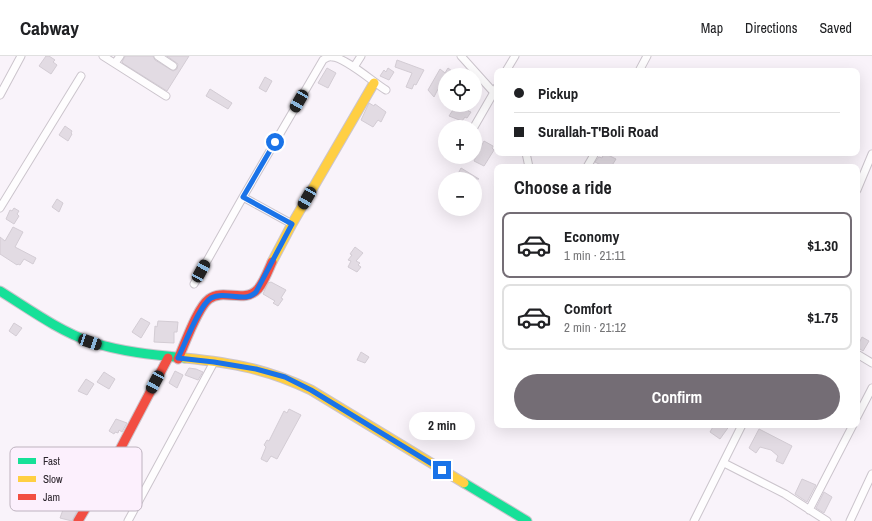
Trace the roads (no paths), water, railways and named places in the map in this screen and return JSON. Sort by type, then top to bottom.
[{"type":"main road","points":[[178,358],[208,300],[220,296],[249,297],[256,292],[292,224],[374,83]]},
{"type":"main road","points":[[0,291],[77,337],[104,346],[138,354],[214,362],[256,369],[278,375],[311,390],[527,521]]},
{"type":"main road","points":[[121,447],[168,358]]},
{"type":"main road","points":[[78,521],[84,511]]},
{"type":"street","points":[[0,95],[22,56]]},
{"type":"street","points":[[103,56],[166,96]]},
{"type":"street","points":[[115,63],[120,56]]},
{"type":"street","points":[[158,56],[173,66]]},
{"type":"street","points":[[354,68],[361,56]]},
{"type":"street","points":[[461,56],[494,89]]},
{"type":"street","points":[[508,68],[515,56]]},
{"type":"street","points":[[641,68],[647,56]]},
{"type":"street","points":[[194,284],[323,60],[328,57],[335,57],[386,90]]},
{"type":"street","points":[[0,208],[81,76]]},
{"type":"street","points":[[478,120],[494,94]]},
{"type":"street","points":[[860,183],[872,156]]},
{"type":"street","points":[[243,197],[292,224]]},
{"type":"street","points":[[860,356],[872,363]]},
{"type":"street","points":[[142,495],[214,362]]},
{"type":"street","points":[[860,411],[872,388]]},
{"type":"street","points":[[694,521],[741,428]]},
{"type":"street","points":[[809,510],[851,428]]},
{"type":"street","points":[[724,463],[785,494],[827,521]]},
{"type":"street","points":[[850,521],[872,474]]},
{"type":"street","points":[[128,521],[133,511]]}]
